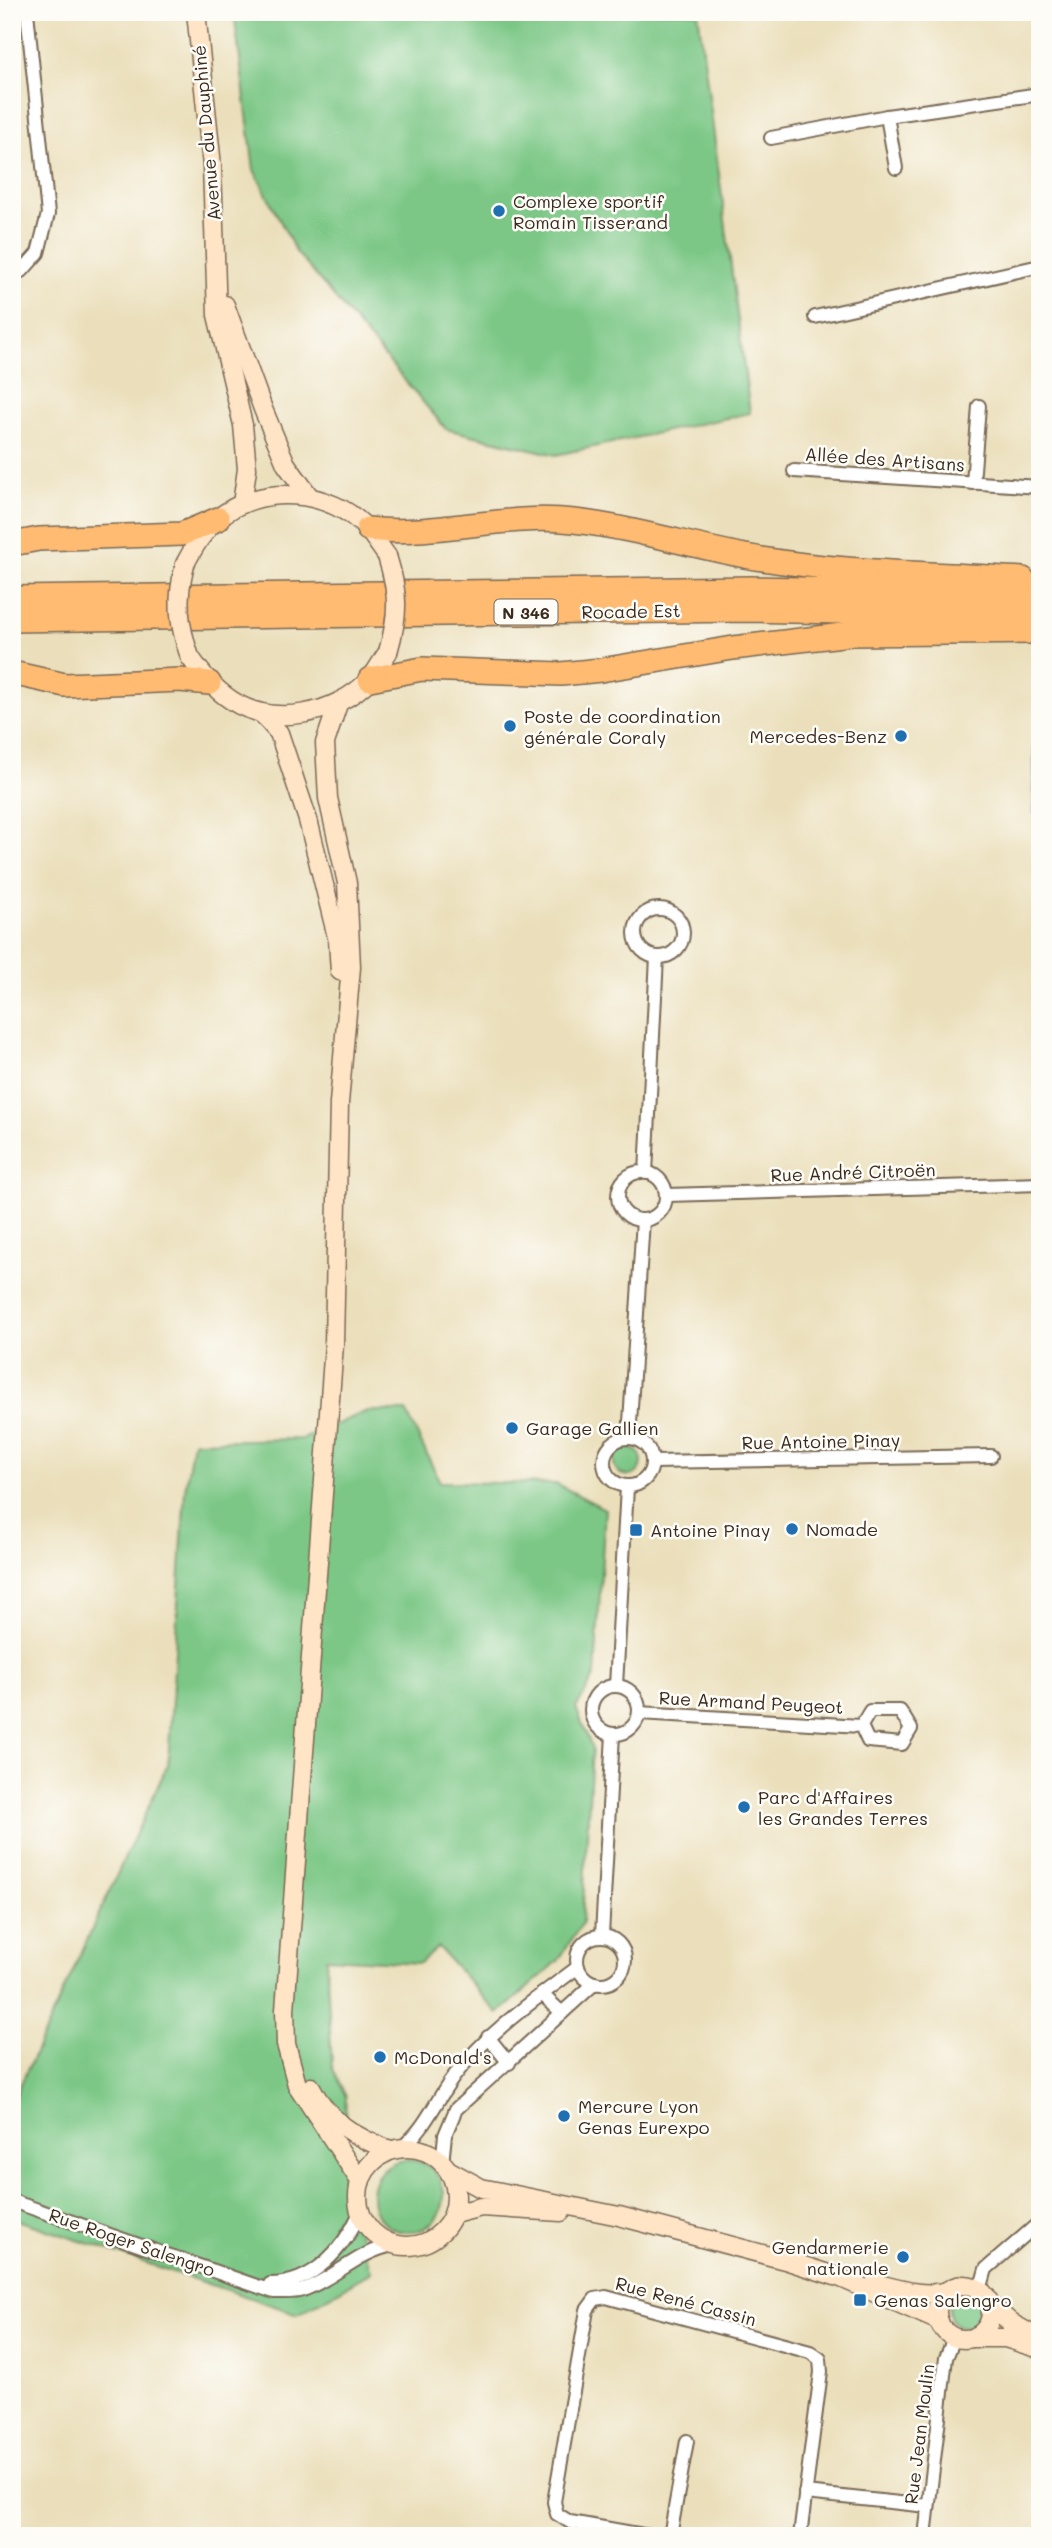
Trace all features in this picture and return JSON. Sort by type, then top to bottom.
[{"type":"highway","points":[[368,529],[397,533],[520,518],[576,521],[726,553],[800,565],[1040,580]]},
{"type":"highway","points":[[12,544],[39,539],[182,534],[218,519]]},
{"type":"highway","name":"Rocade Est","points":[[12,598],[751,588],[1040,594]]},
{"type":"highway","name":"Rocade Est","points":[[12,620],[747,610],[1040,616]]},
{"type":"highway","points":[[370,679],[422,669],[561,674],[733,648],[851,634],[1040,632]]},
{"type":"highway","points":[[12,673],[65,684],[180,680],[209,683]]},
{"type":"main road","name":"Avenue du Dauphiné","points":[[196,12],[212,166],[217,315],[243,425],[247,469],[242,504]]},
{"type":"main road","name":"Avenue du Dauphiné","points":[[215,254],[227,311],[262,409],[286,464],[309,496]]},
{"type":"main road","points":[[275,495],[309,496],[341,508],[368,529],[387,556],[397,588],[397,620],[388,652],[370,679],[338,704],[300,715],[261,713],[233,701],[209,683],[190,657],[179,627],[177,595],[185,564],[198,539],[218,519],[242,504],[275,495]]},
{"type":"main road","points":[[338,704],[325,743],[328,798],[346,883],[351,967],[344,1021],[339,1103],[334,1344],[285,2010],[286,2044],[297,2085],[360,2180]]},
{"type":"main road","points":[[261,713],[279,733],[323,871],[338,941],[344,1021]]},
{"type":"main road","points":[[289,1983],[295,2043],[301,2066],[316,2096],[347,2130],[363,2142],[396,2149],[426,2151],[445,2167],[481,2188],[619,2216],[733,2244],[841,2278],[939,2321],[954,2337],[1005,2338],[1040,2349]]},
{"type":"main road","points":[[396,2149],[369,2166],[360,2180],[357,2197],[360,2213],[373,2233],[394,2245],[409,2247],[430,2241],[447,2227],[454,2214],[455,2185],[445,2167]]},
{"type":"main road","points":[[454,2214],[481,2207],[619,2216]]},
{"type":"main road","points":[[841,2278],[934,2295],[964,2285],[985,2297],[1011,2323],[1040,2339]]},
{"type":"main road","points":[[939,2321],[938,2304],[948,2291]]},
{"type":"main road","points":[[973,2338],[986,2328],[990,2320],[985,2297]]},
{"type":"street","points":[[12,276],[23,270],[38,253],[48,214],[27,12]]},
{"type":"street","points":[[771,138],[887,116],[1040,94]]},
{"type":"street","points":[[887,116],[896,168]]},
{"type":"street","points":[[815,317],[1040,266]]},
{"type":"street","name":"Allée des Artisans","points":[[973,483],[979,406]]},
{"type":"street","name":"Allée des Artisans","points":[[794,471],[1040,487]]},
{"type":"street","points":[[646,1173],[657,957]]},
{"type":"street","points":[[646,1173],[662,1182],[667,1195],[662,1210],[643,1220],[624,1212],[618,1193],[626,1178],[646,1173]]},
{"type":"street","name":"Rue André Citroën","points":[[667,1195],[1040,1184]]},
{"type":"street","points":[[629,1438],[643,1220]]},
{"type":"street","points":[[629,1438],[643,1444],[652,1462],[645,1480],[627,1487],[609,1478],[603,1464],[610,1445],[629,1438]]},
{"type":"street","name":"Rue Antoine Pinay","points":[[652,1462],[991,1456]]},
{"type":"street","points":[[616,1686],[627,1487]]},
{"type":"street","points":[[616,1686],[624,1687],[636,1698],[639,1713],[632,1728],[613,1734],[596,1726],[591,1711],[595,1696],[601,1690],[616,1686]]},
{"type":"street","name":"Rue Armand Peugeot","points":[[639,1713],[861,1726]]},
{"type":"street","points":[[602,1935],[613,1734]]},
{"type":"street","points":[[602,1935],[617,1941],[625,1955],[625,1963],[618,1977],[603,1984],[595,1983],[582,1975],[578,1967],[578,1952],[582,1945],[594,1936],[602,1935]]},
{"type":"street","points":[[396,2149],[425,2125],[457,2072],[488,2037],[578,1967]]},
{"type":"street","points":[[445,2167],[445,2135],[456,2109],[595,1983]]},
{"type":"street","points":[[543,1994],[562,2013]]},
{"type":"street","points":[[488,2037],[509,2063]]},
{"type":"street","name":"Rue Roger Salengro","points":[[12,2201],[274,2292],[301,2291],[336,2273],[362,2254],[394,2245]]},
{"type":"street","name":"Rue Roger Salengro","points":[[252,2284],[282,2284],[308,2275],[328,2260],[348,2237],[360,2213]]},
{"type":"street","points":[[985,2297],[986,2269],[1040,2222]]},
{"type":"street","name":"Rue René Cassin","points":[[649,2536],[570,2522],[557,2514],[554,2502],[587,2309],[596,2299],[606,2298],[759,2338],[810,2352],[820,2359],[821,2372],[800,2536]]},
{"type":"street","name":"Rue Jean Moulin","points":[[925,2536],[946,2358],[954,2337]]},
{"type":"street","points":[[670,2536],[687,2441]]},
{"type":"street","points":[[805,2493],[928,2507]]},
{"type":"green space","name":"Complexe sportif Romain Tisserand","points":[[234,12],[698,12],[750,413],[556,455],[446,429],[296,252],[254,170]]},
{"type":"green space","points":[[367,1411],[406,1411],[440,1482],[557,1484],[605,1509],[595,1675],[576,1708],[592,1748],[582,1923],[558,1961],[498,2014],[438,1947],[420,1963],[326,1958],[332,2067],[346,2097],[342,2174],[371,2272],[298,2314],[12,2218],[12,2103],[168,1764],[185,1490],[193,1441],[303,1439]]},
{"type":"green space","points":[[628,1448],[638,1452],[642,1462],[638,1472],[628,1476],[618,1472],[614,1462],[618,1452]]},
{"type":"green space","points":[[415,2160],[434,2170],[442,2182],[442,2210],[434,2222],[422,2230],[401,2232],[382,2222],[374,2210],[372,2189],[382,2170],[394,2162]]},
{"type":"green space","points":[[965,2295],[977,2299],[981,2311],[977,2323],[965,2327],[953,2323],[949,2311],[953,2299]]},
{"type":"water","points":[[1034,743],[1040,743],[1040,814],[1034,814]]},
{"type":"place","name":"Complexe sportif Romain Tisserand","points":[[499,211]]},
{"type":"place","name":"Poste de coordination générale Coraly","points":[[510,726]]},
{"type":"place","name":"Mercedes-Benz","points":[[901,736]]},
{"type":"place","name":"Garage Gallien","points":[[512,1428]]},
{"type":"place","name":"Nomade","points":[[792,1529]]},
{"type":"place","name":"Antoine Pinay","points":[[636,1530]]},
{"type":"place","name":"Parc d'Affaires les Grandes Terres","points":[[744,1807]]},
{"type":"place","name":"McDonald's","points":[[380,2057]]},
{"type":"place","name":"Mercure Lyon Genas Eurexpo","points":[[564,2116]]},
{"type":"place","name":"Gendarmerie nationale","points":[[903,2257]]},
{"type":"place","name":"Genas Salengro","points":[[860,2300]]}]
